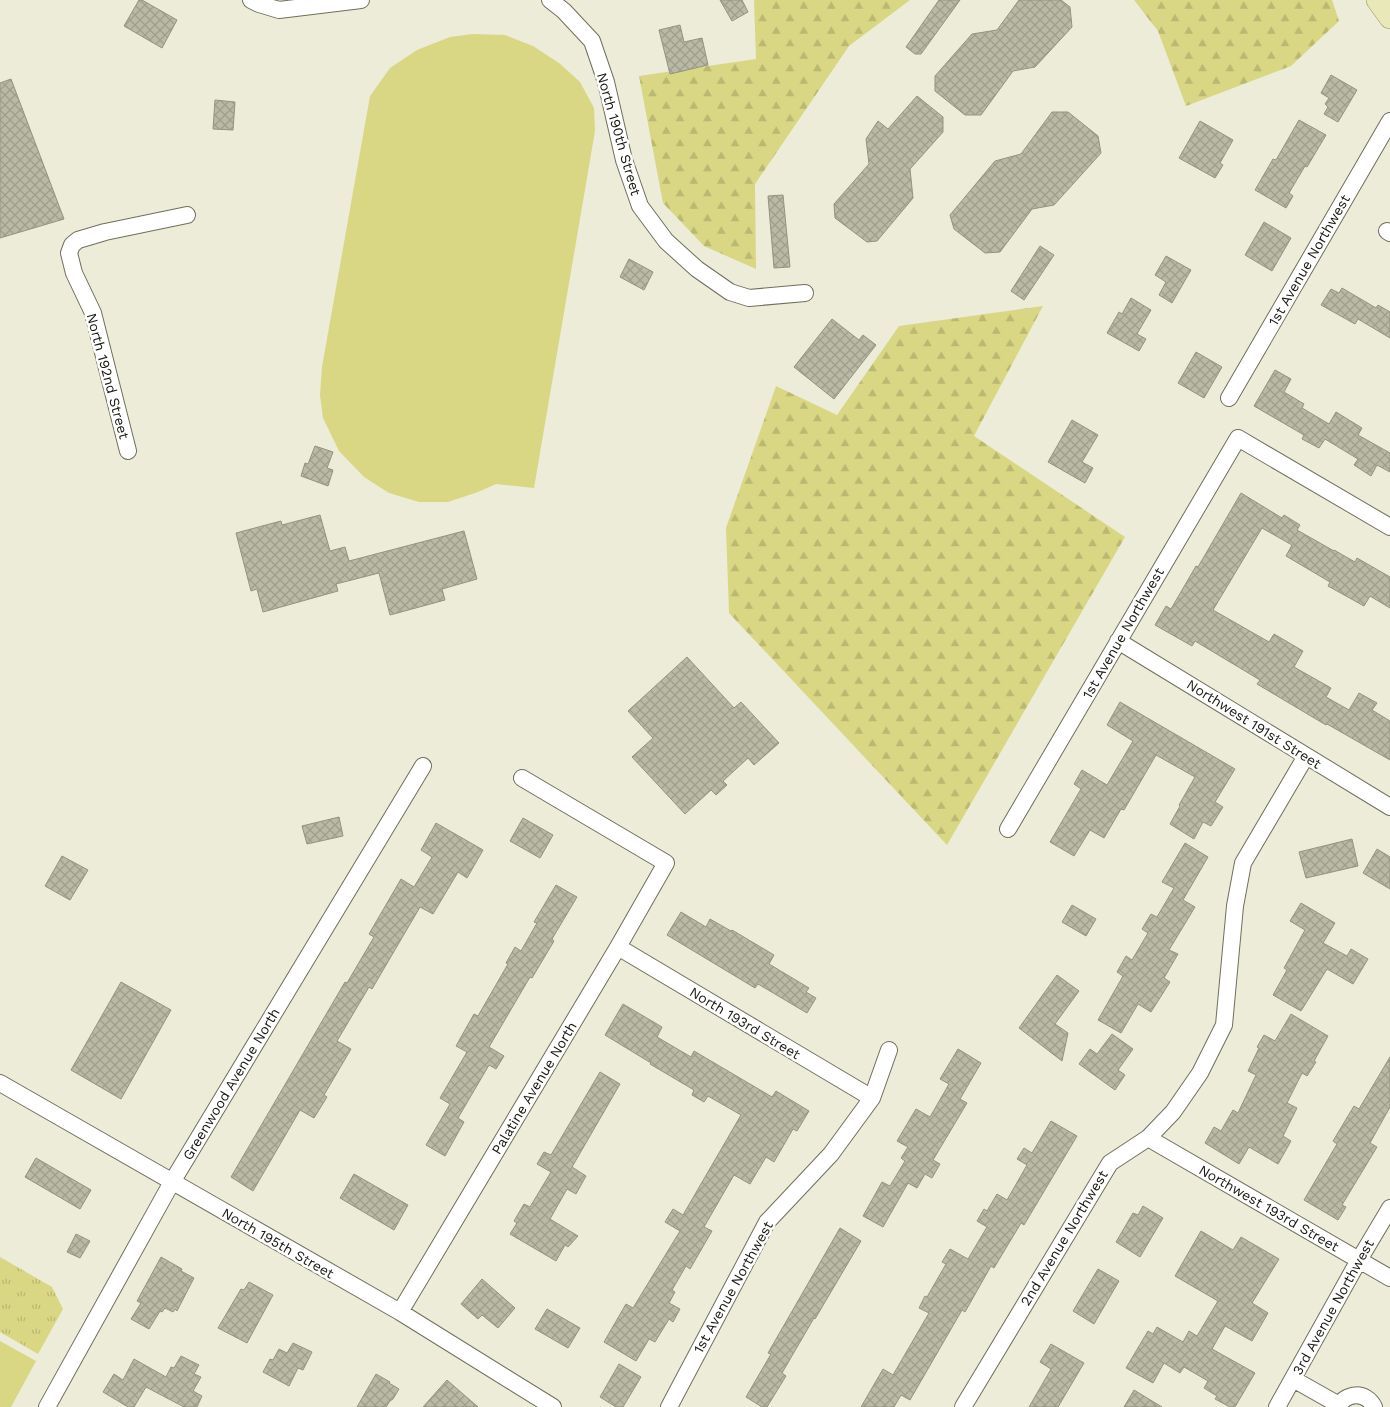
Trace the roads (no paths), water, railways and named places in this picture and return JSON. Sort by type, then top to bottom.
[{"type":"main road","points":[[1377,0],[1390,18]]},
{"type":"street","points":[[251,0],[279,10],[361,0]]},
{"type":"street","name":"North 190th Street","points":[[550,0],[564,11],[592,41],[606,82],[624,160],[640,206],[666,241],[697,269],[730,292],[750,298],[805,293]]},
{"type":"street","name":"1st Avenue Northwest","points":[[1229,398],[1390,121]]},
{"type":"street","name":"North 192nd Street","points":[[128,451],[94,313],[74,273],[69,253],[72,245],[78,240],[112,230],[187,215]]},
{"type":"street","name":"1st Avenue Northwest","points":[[1008,829],[1238,438],[1390,527]]},
{"type":"street","name":"Northwest 191st Street","points":[[1118,641],[1390,807]]},
{"type":"street","name":"2nd Avenue Northwest","points":[[962,1407],[1110,1163],[1148,1138],[1173,1112],[1200,1073],[1224,1025],[1235,906],[1243,864],[1306,756]]},
{"type":"street","name":"Greenwood Avenue North","points":[[47,1407],[172,1182],[423,766]]},
{"type":"street","name":"Palatine Avenue North","points":[[400,1312],[618,947],[666,863],[522,778]]},
{"type":"street","name":"North 193rd Street","points":[[618,947],[872,1098]]},
{"type":"street","name":"1st Avenue Northwest","points":[[669,1407],[767,1222],[831,1154],[872,1098],[889,1050]]},
{"type":"street","name":"North 195th Street","points":[[0,1083],[400,1312],[548,1406]]},
{"type":"street","name":"Northwest 193rd Street","points":[[1148,1138],[1390,1278]]},
{"type":"street","name":"3rd Avenue Northwest","points":[[1277,1407],[1390,1208]]},
{"type":"street","points":[[1293,1379],[1338,1406],[1349,1396],[1356,1395],[1369,1399],[1374,1407]]}]
